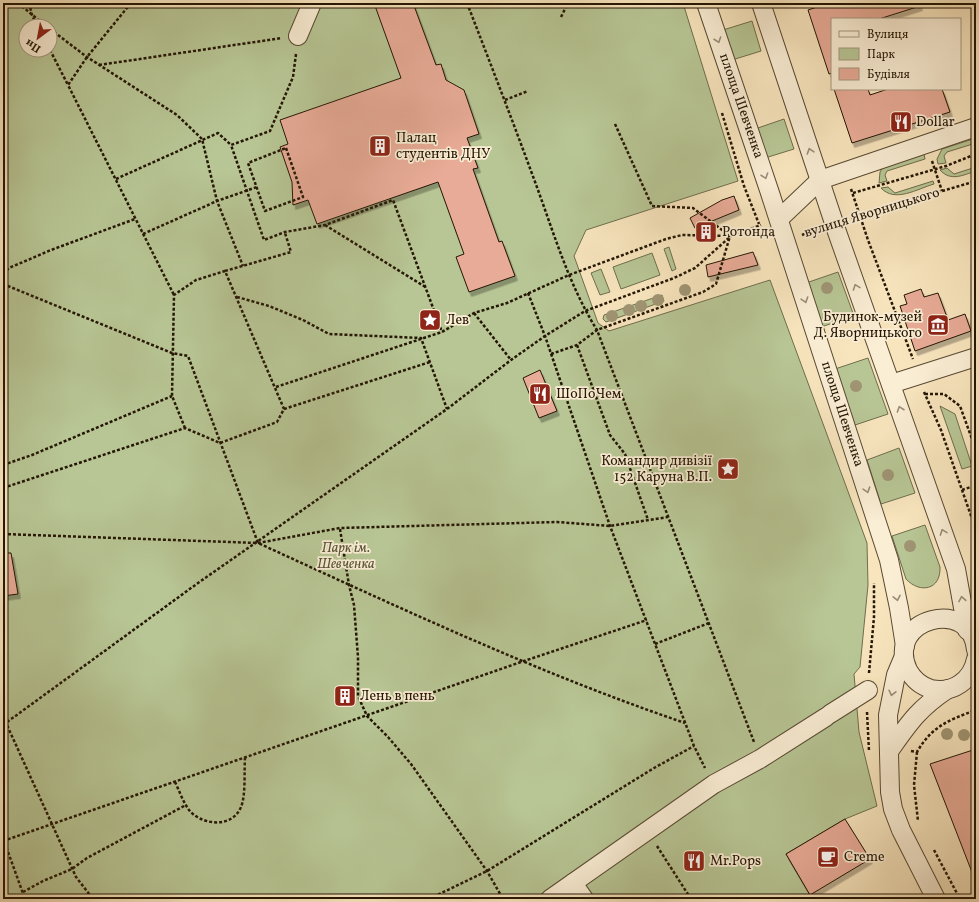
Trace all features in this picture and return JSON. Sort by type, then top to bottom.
[{"type":"street","points":[[298,36],[312,3]]},
{"type":"street","name":"площа Шевченка","points":[[706,3],[786,240],[889,560],[899,608],[905,651]]},
{"type":"street","points":[[761,3],[834,224],[956,569],[973,640]]},
{"type":"street","name":"вулиця Яворницького","points":[[779,219],[820,180],[976,126]]},
{"type":"street","points":[[891,384],[976,357]]},
{"type":"street","points":[[936,899],[901,830],[890,792],[890,750],[888,729],[891,695],[905,651],[914,629],[931,619],[951,619],[960,624],[973,640]]},
{"type":"street","points":[[905,651],[910,673],[922,685],[939,690],[952,688],[976,680]]},
{"type":"street","points":[[890,750],[907,724],[919,711],[971,674],[976,659]]},
{"type":"street","points":[[550,899],[714,784],[760,759],[868,690]]},
{"type":"street","points":[[573,883],[584,899]]},
{"type":"path","points":[[18,3],[36,18]]},
{"type":"path","points":[[29,3],[33,18]]},
{"type":"path","points":[[68,85],[87,57],[131,3]]},
{"type":"path","points":[[467,3],[505,100],[569,275],[585,311],[597,330],[760,759]]},
{"type":"path","points":[[561,17],[568,3]]},
{"type":"path","points":[[58,35],[87,57],[177,115],[202,139],[217,201],[243,266]]},
{"type":"path","points":[[99,65],[298,36],[293,77],[270,131],[231,145]]},
{"type":"path","points":[[54,58],[174,295],[172,396],[185,428]]},
{"type":"path","points":[[505,100],[528,90]]},
{"type":"path","points":[[721,110],[744,186],[762,232]]},
{"type":"path","points":[[615,124],[652,206],[692,208],[731,236]]},
{"type":"path","points":[[116,179],[218,133],[231,145],[264,240],[285,232],[325,225],[393,200],[427,288],[442,332]]},
{"type":"path","points":[[926,143],[942,191]]},
{"type":"path","points":[[286,148],[303,197],[265,211],[257,187],[248,163],[286,148]]},
{"type":"path","points":[[853,193],[887,184],[934,168],[946,166],[976,154]]},
{"type":"path","points":[[846,171],[860,216],[919,376],[924,394],[942,430],[976,530]]},
{"type":"path","name":"вулиця Яворницького","points":[[786,240],[976,180]]},
{"type":"path","points":[[143,234],[217,201],[257,187]]},
{"type":"path","points":[[3,274],[9,268],[51,250],[135,219]]},
{"type":"path","points":[[325,225],[427,288]]},
{"type":"path","points":[[4,724],[198,583],[258,543],[447,409],[545,336],[585,311],[674,278],[695,268],[731,236],[760,225]]},
{"type":"path","points":[[174,295],[196,280],[291,252],[285,232]]},
{"type":"path","points":[[276,387],[442,332],[474,313],[507,303],[569,275],[661,241],[682,235],[731,236]]},
{"type":"path","points":[[551,354],[577,344],[597,330],[703,292],[716,284],[731,236]]},
{"type":"path","points":[[225,271],[276,387],[284,409]]},
{"type":"path","points":[[3,284],[172,353],[188,356],[258,543],[454,633],[642,708],[685,723]]},
{"type":"path","points":[[528,293],[545,336],[610,526],[694,746],[714,784]]},
{"type":"path","points":[[237,297],[269,306],[303,320],[329,334],[421,338]]},
{"type":"path","points":[[474,313],[511,360]]},
{"type":"path","points":[[421,338],[447,409]]},
{"type":"path","points":[[577,344],[610,435],[625,454],[648,520]]},
{"type":"path","points":[[3,488],[185,428],[220,443],[277,422],[284,409],[430,362]]},
{"type":"path","points":[[924,394],[944,394],[960,406],[976,450]]},
{"type":"path","points":[[3,465],[32,455],[172,396]]},
{"type":"path","points":[[962,490],[976,485]]},
{"type":"path","points":[[3,534],[258,543],[340,528],[557,522],[610,526],[668,517]]},
{"type":"path","points":[[340,528],[349,585],[354,605],[358,657],[358,696],[367,716],[388,737],[411,764],[487,871],[503,899]]},
{"type":"path","points":[[869,749],[866,718],[874,617],[873,578]]},
{"type":"path","points":[[26,899],[3,840],[647,620]]},
{"type":"path","points":[[655,644],[709,623]]},
{"type":"path","points":[[3,681],[6,696],[4,724],[76,877],[93,899]]},
{"type":"path","points":[[919,822],[914,785],[917,752],[924,741],[943,723],[976,710]]},
{"type":"path","points":[[429,899],[487,871],[654,768],[694,746]]},
{"type":"path","points":[[910,750],[917,752]]},
{"type":"path","points":[[175,782],[189,810],[206,822],[220,823],[233,818],[241,807],[245,758]]},
{"type":"path","points":[[23,892],[72,869],[87,858],[186,805]]},
{"type":"path","points":[[647,830],[691,899]]},
{"type":"path","points":[[930,843],[960,899]]},
{"type":"green space","name":"Парк iм. Шевченка","points":[[3,3],[683,3],[738,181],[586,230],[574,256],[598,323],[609,331],[770,280],[867,543],[868,585],[860,667],[854,674],[859,732],[877,806],[845,819],[786,854],[810,895],[805,899],[3,899]]},
{"type":"green space","points":[[752,21],[761,51],[732,60],[723,30]]},
{"type":"green space","points":[[784,119],[794,149],[765,158],[755,129]]},
{"type":"green space","points":[[976,138],[976,143],[947,152],[944,156],[946,163],[938,164],[937,159],[942,149]]},
{"type":"green space","points":[[924,154],[925,159],[887,171],[885,175],[887,181],[879,183],[880,172],[883,167]]},
{"type":"green space","points":[[976,167],[976,171],[962,176],[953,177],[944,174],[940,170],[947,168],[954,174]]},
{"type":"green space","points":[[933,181],[934,184],[899,195],[887,192],[881,188],[888,187],[895,193]]},
{"type":"green space","points":[[669,247],[676,269],[672,271],[664,249]]},
{"type":"green space","points":[[652,253],[660,275],[621,289],[613,267]]},
{"type":"green space","points":[[601,269],[610,292],[600,295],[591,273]]},
{"type":"green space","points":[[838,272],[854,316],[821,327],[806,283]]},
{"type":"green space","points":[[662,295],[664,301],[606,322],[603,319],[604,315]]},
{"type":"green space","points":[[868,358],[888,414],[855,425],[835,369]]},
{"type":"green space","points":[[940,406],[955,414],[972,466],[962,469]]},
{"type":"green space","points":[[899,448],[915,493],[881,504],[867,460]]},
{"type":"green space","points":[[925,525],[940,567],[937,581],[929,587],[923,588],[917,587],[906,579],[892,536]]},
{"type":"building","name":"Палац студентів ДНУ","points":[[374,3],[413,3],[436,65],[441,64],[446,80],[464,90],[479,134],[467,138],[478,168],[473,169],[499,242],[502,241],[515,276],[469,292],[456,257],[464,254],[438,182],[317,224],[308,200],[293,205],[292,182],[280,147],[288,144],[280,120],[401,78]]},
{"type":"building","points":[[829,3],[919,3],[920,6],[882,18],[831,18],[831,73],[829,74],[808,10]]},
{"type":"building","points":[[834,90],[868,90],[870,95],[885,90],[942,90],[950,112],[852,143]]},
{"type":"building","points":[[734,196],[739,210],[695,228],[690,218],[722,200]]},
{"type":"building","points":[[753,252],[758,265],[708,277],[706,265]]},
{"type":"building","name":"Будинок-музей Д. Яворницького","points":[[921,289],[924,297],[938,293],[948,320],[965,314],[971,331],[915,351],[900,306],[907,304],[904,295]]},
{"type":"building","name":"ШоПоЧем","points":[[540,370],[557,411],[539,418],[523,378]]},
{"type":"building","points":[[3,553],[11,553],[18,594],[3,596]]},
{"type":"building","points":[[976,749],[976,880],[975,880],[930,764]]},
{"type":"building","name":"Creme","points":[[845,819],[870,859],[810,895],[786,854]]},
{"type":"place","name":"Dollar","points":[[901,122]]},
{"type":"place","name":"Палац студентів ДНУ","points":[[380,146]]},
{"type":"place","name":"Ротонда","points":[[706,232]]},
{"type":"place","name":"Лев","points":[[430,320]]},
{"type":"place","name":"Будинок-музей Д. Яворницького","points":[[938,325]]},
{"type":"place","name":"ШоПоЧем","points":[[540,394]]},
{"type":"place","name":"Командир дивізії 152 Каруна В.П.","points":[[728,469]]},
{"type":"place","name":"Лень в пень","points":[[345,696]]},
{"type":"place","name":"Creme","points":[[828,857]]},
{"type":"place","name":"Mr.Pops","points":[[694,861]]}]
